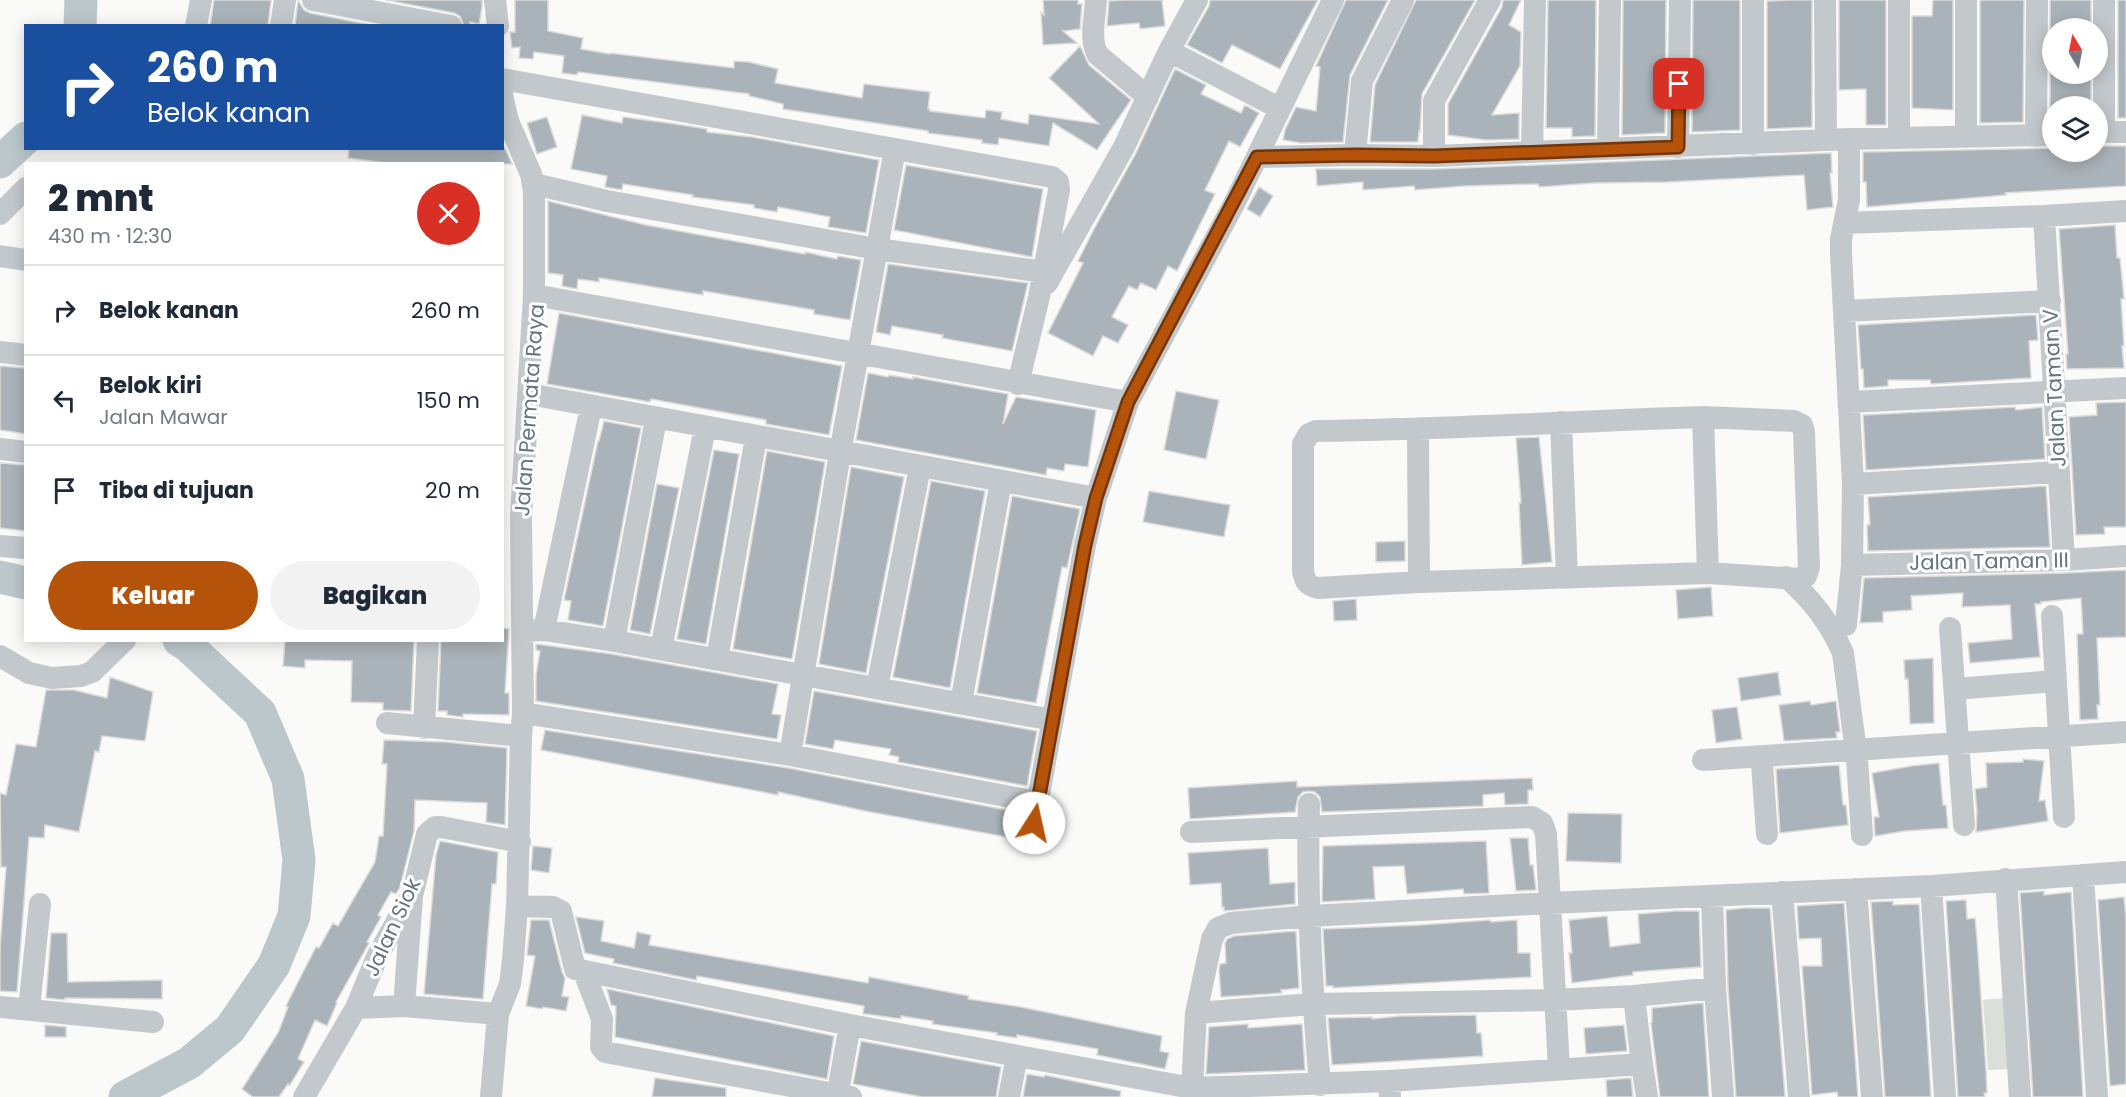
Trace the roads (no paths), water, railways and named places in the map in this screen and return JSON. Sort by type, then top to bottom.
[{"type":"street","points":[[196,24],[201,0]]},
{"type":"street","points":[[281,24],[285,0]]},
{"type":"street","points":[[313,0],[440,24]]},
{"type":"street","points":[[495,0],[498,24]]},
{"type":"street","points":[[1096,0],[1093,42],[1095,50],[1148,97]]},
{"type":"street","points":[[1039,297],[1119,157],[1169,51],[1197,0]]},
{"type":"street","points":[[1030,843],[1085,545],[1096,498],[1128,402],[1257,157],[1333,0]]},
{"type":"street","points":[[1355,155],[1362,81],[1403,0]]},
{"type":"street","points":[[1434,156],[1434,100],[1490,0]]},
{"type":"street","points":[[1532,152],[1535,0]]},
{"type":"street","points":[[1608,148],[1610,0]]},
{"type":"street","points":[[1678,147],[1680,0]]},
{"type":"street","points":[[1753,0],[1753,144]]},
{"type":"street","points":[[1825,0],[1826,140]]},
{"type":"street","points":[[1899,0],[1899,138]]},
{"type":"street","points":[[1966,0],[1966,137]]},
{"type":"street","points":[[2037,0],[2042,96]]},
{"type":"street","points":[[2104,0],[2109,132]]},
{"type":"street","points":[[1169,51],[1279,108]]},
{"type":"street","points":[[504,79],[1052,177],[1058,182],[1059,190],[1039,297],[1018,384]]},
{"type":"street","points":[[505,120],[510,144],[534,184],[534,295]]},
{"type":"street","points":[[1257,157],[1434,156],[1849,139],[2042,135]]},
{"type":"street","points":[[1846,625],[1852,565],[1853,484],[1841,254],[1849,200],[1849,139]]},
{"type":"street","points":[[790,754],[840,453],[895,149]]},
{"type":"street","points":[[534,184],[607,201],[877,249],[1044,272]]},
{"type":"street","points":[[0,214],[24,190]]},
{"type":"street","points":[[1844,224],[2126,211]]},
{"type":"street","name":"Jalan Taman V","points":[[2044,216],[2064,560]]},
{"type":"street","points":[[0,256],[24,260]]},
{"type":"street","name":"Jalan Permata Raya","points":[[491,1097],[498,1014],[510,984],[518,906],[523,619],[512,516],[529,394],[534,295],[1128,402]]},
{"type":"street","points":[[1844,311],[2049,301]]},
{"type":"street","points":[[0,351],[24,355]]},
{"type":"street","points":[[1849,402],[2126,388]]},
{"type":"street","points":[[529,394],[840,453],[1096,498]]},
{"type":"street","points":[[591,406],[523,619],[614,641],[1053,720]]},
{"type":"street","points":[[1703,417],[1708,573]]},
{"type":"street","points":[[1703,417],[1794,421],[1802,425],[1809,567],[1806,576],[1803,578],[1708,573],[1419,582],[1318,588],[1305,581],[1303,571],[1303,444],[1309,434],[1316,431],[1418,430],[1561,422],[1703,417]]},
{"type":"street","points":[[614,641],[656,419]]},
{"type":"street","points":[[1561,422],[1567,578]]},
{"type":"street","points":[[661,649],[705,428]]},
{"type":"street","points":[[1418,430],[1419,582]]},
{"type":"street","points":[[717,659],[756,437]]},
{"type":"street","points":[[0,449],[24,452]]},
{"type":"street","points":[[877,688],[920,467]]},
{"type":"street","points":[[1853,484],[2059,472]]},
{"type":"street","points":[[961,703],[1001,481]]},
{"type":"street","points":[[0,546],[24,548]]},
{"type":"street","name":"Jalan Taman III","points":[[1852,565],[2064,560],[2126,556]]},
{"type":"street","points":[[1786,577],[1814,604],[1838,641],[1843,653],[1856,749],[1862,835]]},
{"type":"street","points":[[2052,616],[2064,817]]},
{"type":"street","points":[[1950,628],[1964,825]]},
{"type":"street","points":[[424,728],[428,642]]},
{"type":"street","points":[[0,656],[28,673],[52,678],[81,676],[92,672],[123,643]]},
{"type":"street","points":[[1955,689],[2056,681]]},
{"type":"street","points":[[523,713],[790,754],[1037,802]]},
{"type":"street","points":[[387,723],[521,736]]},
{"type":"street","points":[[1703,760],[1856,749],[1958,748],[2060,736],[2126,732]]},
{"type":"street","points":[[1764,756],[1762,764],[1767,834]]},
{"type":"street","points":[[1309,804],[1313,1005],[1320,1085]]},
{"type":"street","points":[[1191,832],[1532,817],[1542,822],[1546,834],[1559,1069]]},
{"type":"street","name":"Jalan Siok","points":[[304,1097],[356,1008],[377,957],[413,892],[427,834],[435,827],[520,842]]},
{"type":"street","points":[[1192,1093],[1196,1013],[1212,939],[1218,928],[1231,923],[1310,916],[1550,903],[1931,886],[2126,872]]},
{"type":"street","points":[[2083,875],[2097,1097]]},
{"type":"street","points":[[2006,879],[2020,1097]]},
{"type":"street","points":[[1931,886],[1945,1097]]},
{"type":"street","points":[[1856,889],[1872,1097]]},
{"type":"street","points":[[404,1006],[413,892]]},
{"type":"street","points":[[1782,892],[1799,1097]]},
{"type":"street","points":[[1712,897],[1715,988],[1723,1097]]},
{"type":"street","points":[[29,1009],[40,904]]},
{"type":"street","points":[[518,906],[553,907],[561,911],[575,969],[584,972],[1017,1056],[1192,1093],[1264,1092],[1320,1085],[1390,1089],[1559,1069],[1642,1064]]},
{"type":"street","points":[[584,972],[602,1019],[601,1047],[605,1052],[615,1055],[842,1096],[850,1024]]},
{"type":"street","points":[[1196,1013],[1313,1005],[1555,1000],[1634,996],[1715,988]]},
{"type":"street","points":[[1634,996],[1647,1097]]},
{"type":"street","points":[[356,1008],[404,1006],[498,1014]]},
{"type":"street","points":[[0,1007],[153,1022]]},
{"type":"street","points":[[1009,1097],[1017,1056]]},
{"type":"waterway","points":[[80,24],[81,0]]},
{"type":"waterway","points":[[0,162],[24,140]]},
{"type":"waterway","points":[[0,577],[24,583]]},
{"type":"waterway","points":[[125,1097],[189,1063],[230,1029],[274,965],[294,916],[299,860],[288,779],[260,713],[182,642]]}]
